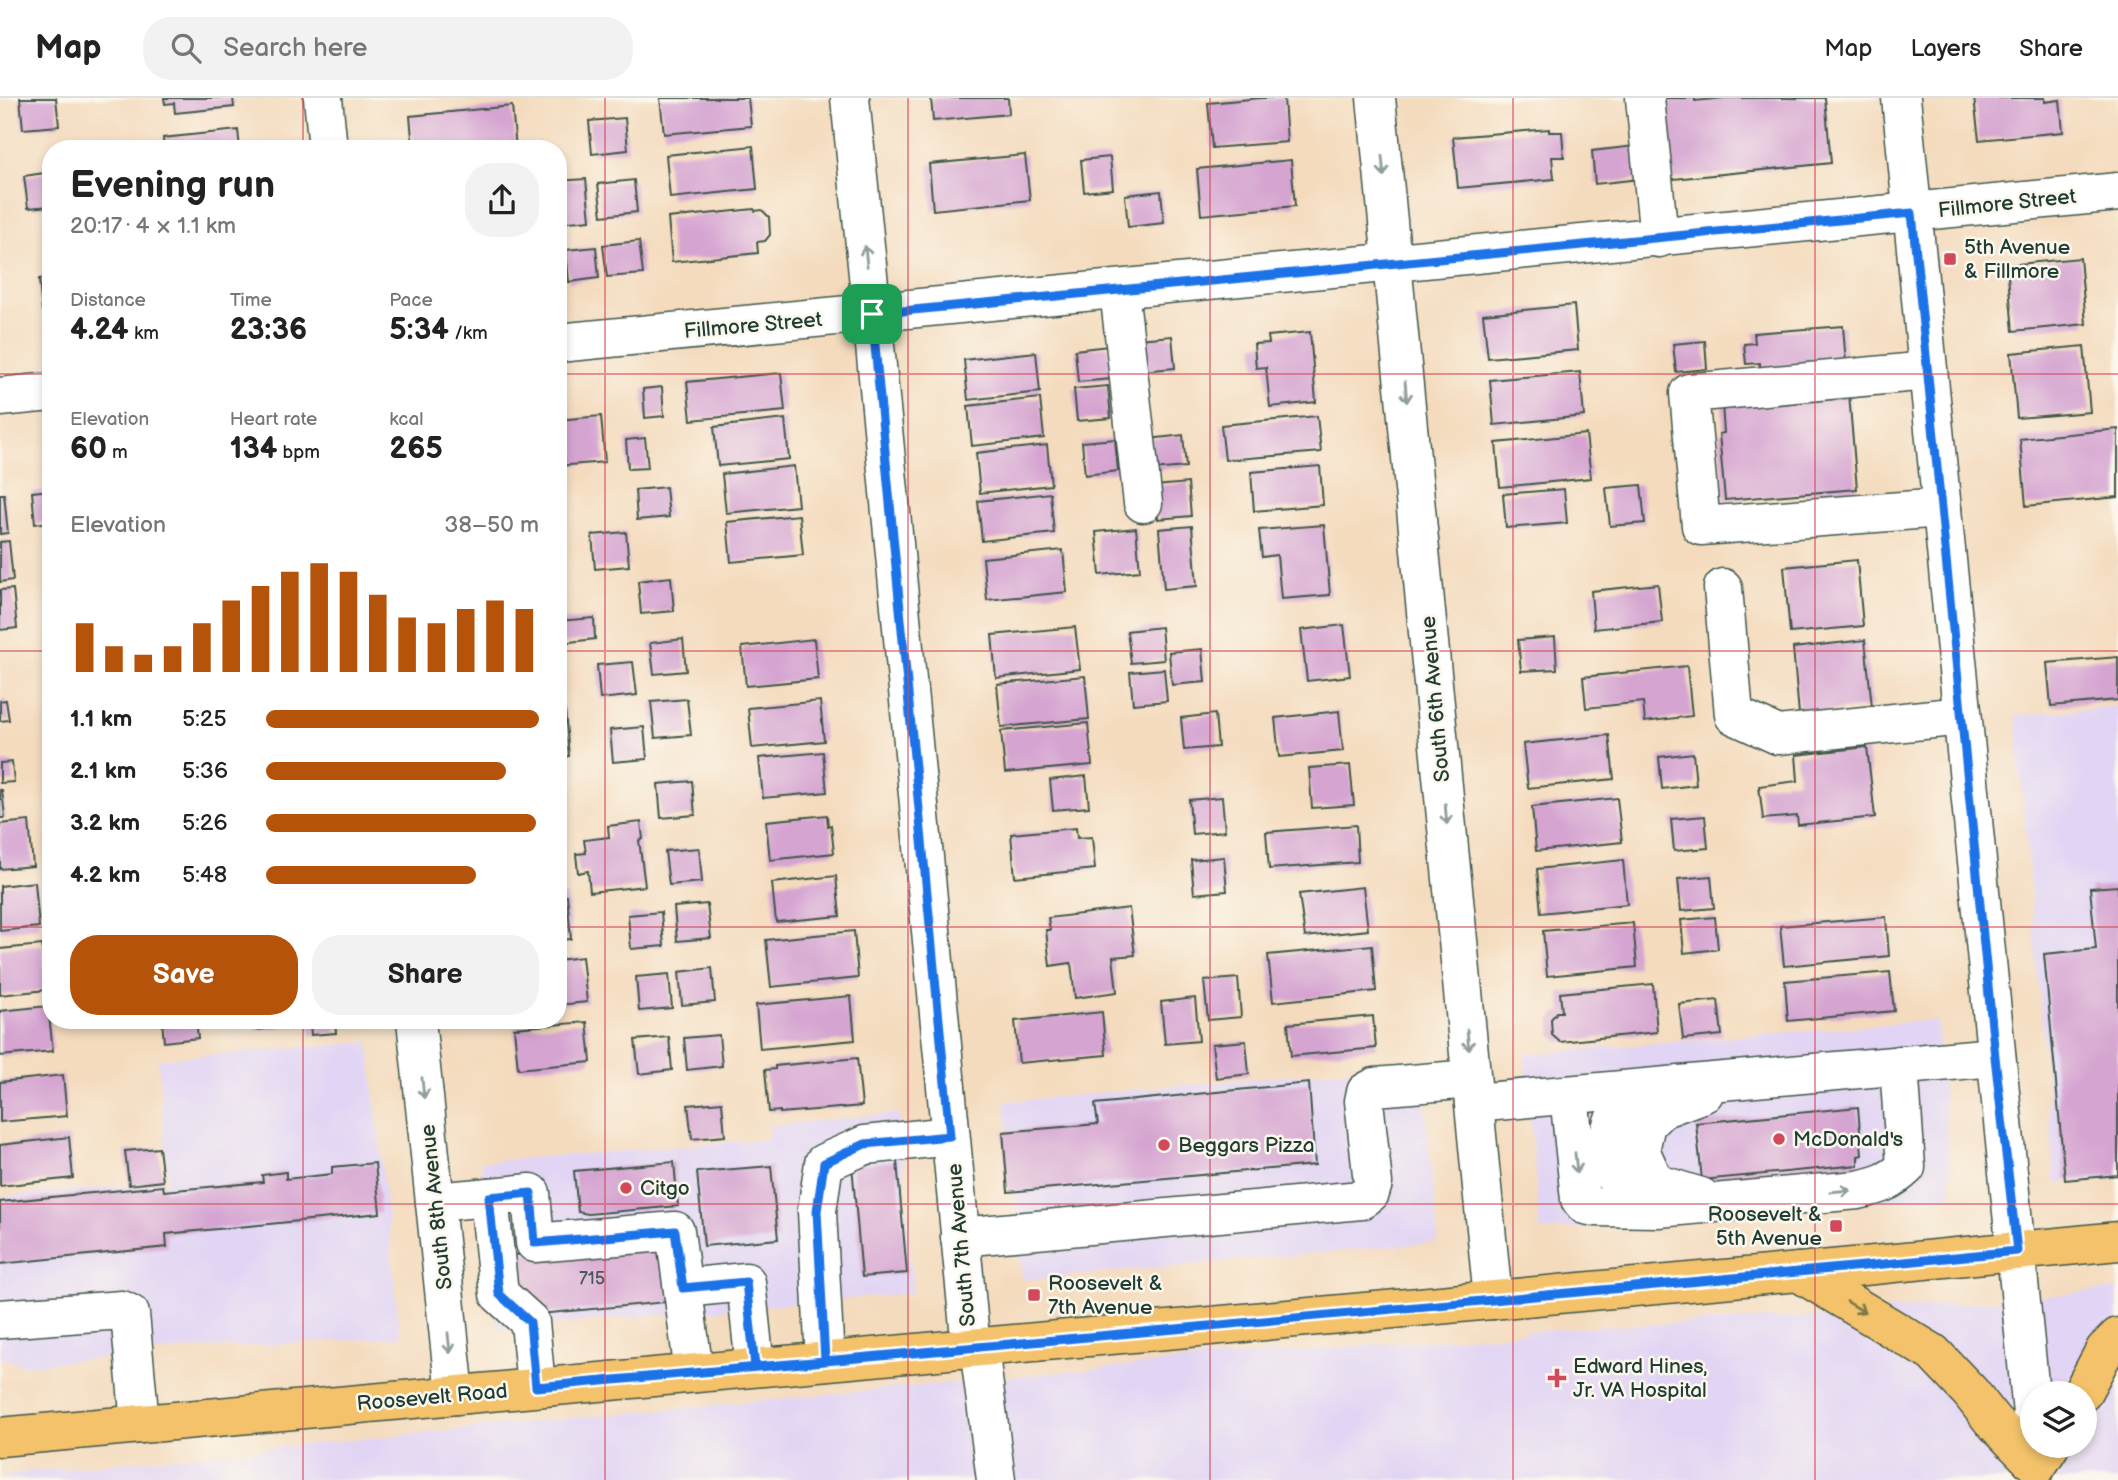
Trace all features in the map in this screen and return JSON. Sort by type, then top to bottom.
[{"type":"main road","name":"Roosevelt Road","points":[[0,1437],[2118,1241]]},
{"type":"main road","points":[[1798,1272],[1933,1353],[1992,1420],[2040,1459]]},
{"type":"main road","points":[[2088,1381],[2105,1350],[2118,1338]]},
{"type":"street","points":[[323,98],[327,140]]},
{"type":"street","name":"South 7th Avenue","points":[[850,98],[960,1237],[996,1480]]},
{"type":"street","name":"South 6th Avenue","points":[[1376,98],[1493,1300]]},
{"type":"street","points":[[1645,98],[1659,237]]},
{"type":"street","points":[[1901,98],[2029,1381]]},
{"type":"street","name":"Fillmore Street","points":[[567,342],[2118,192]]},
{"type":"street","points":[[1119,290],[1143,503]]},
{"type":"street","points":[[1928,371],[1689,393],[1701,526],[1941,509]]},
{"type":"street","points":[[0,397],[42,393]]},
{"type":"street","points":[[1723,588],[1734,715],[1778,734],[1962,716]]},
{"type":"street","name":"South 8th Avenue","points":[[417,1029],[454,1395]]},
{"type":"street","points":[[960,1237],[1362,1200],[1370,1194],[1373,1184],[1364,1101],[1366,1092],[1375,1087],[1473,1101],[1995,1057]]},
{"type":"street","points":[[1569,1095],[1580,1199],[1585,1205],[1658,1208],[1858,1190],[1881,1185],[1906,1167],[1899,1065]]},
{"type":"street","points":[[1716,1202],[1655,1183],[1640,1150],[1646,1124],[1661,1109],[1738,1079]]},
{"type":"street","points":[[825,1361],[817,1211],[824,1163],[865,1144],[950,1136]]},
{"type":"street","points":[[435,1202],[531,1193],[535,1243]]},
{"type":"street","points":[[489,1197],[499,1294],[530,1322],[536,1387]]},
{"type":"street","points":[[494,1246],[675,1231],[694,1373]]},
{"type":"street","points":[[683,1288],[746,1282],[755,1367]]},
{"type":"street","points":[[445,1299],[499,1294]]},
{"type":"street","points":[[0,1319],[122,1310],[130,1314],[140,1424]]},
{"type":"shaded area","points":[[2118,706],[2118,1178],[2055,1183],[2016,716]]},
{"type":"shaded area","points":[[1937,1020],[1952,1196],[1540,1231],[1525,1054]]},
{"type":"shaded area","points":[[369,1042],[400,1337],[195,1349],[26,1365],[0,1358],[0,1197],[168,1182],[158,1059]]},
{"type":"shaded area","points":[[1421,1063],[1438,1242],[1023,1280],[1005,1102]]},
{"type":"shaded area","points":[[899,1113],[913,1293],[497,1329],[481,1162],[769,1139],[769,1126]]},
{"type":"shaded area","name":"Edward Hines, Jr. VA Hospital","points":[[2118,1289],[2118,1480],[1,1480],[16,1473],[575,1418],[1574,1328],[1814,1317]]},
{"type":"building","points":[[20,98],[56,98],[59,126],[23,129]]},
{"type":"building","points":[[164,98],[233,98],[234,107],[175,113],[174,103],[165,104]]},
{"type":"building","points":[[660,98],[748,98],[751,126],[664,134]]},
{"type":"building","points":[[931,98],[1008,98],[1009,114],[933,121]]},
{"type":"building","points":[[1284,98],[1287,142],[1212,148],[1208,103]]},
{"type":"building","points":[[1656,98],[1695,98],[1695,101],[1724,98],[1825,98],[1831,163],[1664,180]]},
{"type":"building","points":[[1974,98],[2045,98],[2045,102],[2060,100],[2063,132],[1979,140]]},
{"type":"building","points":[[512,106],[515,140],[412,140],[410,116]]},
{"type":"building","points":[[625,118],[628,150],[592,154],[589,121]]},
{"type":"building","points":[[1549,129],[1549,132],[1562,132],[1564,157],[1552,157],[1554,179],[1458,188],[1453,137]]},
{"type":"building","points":[[238,130],[239,140],[163,140]]},
{"type":"building","points":[[753,146],[757,189],[670,198],[666,155]]},
{"type":"building","points":[[1635,146],[1639,179],[1595,184],[1592,151]]},
{"type":"building","points":[[1025,155],[1030,200],[933,210],[929,164]]},
{"type":"building","points":[[1110,157],[1113,189],[1084,192],[1081,160]]},
{"type":"building","points":[[1291,160],[1295,206],[1201,215],[1197,169]]},
{"type":"building","points":[[42,173],[42,207],[28,208],[24,176]]},
{"type":"building","points":[[586,179],[590,220],[567,222],[567,180]]},
{"type":"building","points":[[634,180],[637,212],[602,216],[598,184]]},
{"type":"building","points":[[1161,191],[1164,223],[1128,227],[1125,195]]},
{"type":"building","points":[[762,210],[769,217],[770,235],[765,241],[757,242],[758,253],[672,262],[668,218]]},
{"type":"building","points":[[639,241],[643,274],[607,277],[603,245]]},
{"type":"building","points":[[596,247],[599,278],[569,282],[567,250]]},
{"type":"building","points":[[2080,258],[2086,324],[2013,331],[2007,265]]},
{"type":"building","points":[[42,278],[42,311],[39,279]]},
{"type":"building","points":[[1574,305],[1578,350],[1488,358],[1483,314]]},
{"type":"building","points":[[1843,326],[1846,364],[1760,371],[1760,363],[1746,364],[1744,344],[1755,343],[1754,333]]},
{"type":"building","points":[[1310,332],[1316,402],[1270,407],[1266,367],[1256,368],[1254,344],[1269,343],[1268,336]]},
{"type":"building","points":[[1172,336],[1175,368],[1141,371],[1138,339]]},
{"type":"building","points":[[1705,341],[1707,369],[1676,372],[1673,344]]},
{"type":"building","points":[[1108,346],[1112,379],[1078,382],[1075,350]]},
{"type":"building","points":[[2084,346],[2090,412],[2017,418],[2011,353]]},
{"type":"building","points":[[1036,352],[1040,392],[968,400],[964,360]]},
{"type":"building","points":[[1580,372],[1584,416],[1494,425],[1490,380]]},
{"type":"building","points":[[781,373],[785,411],[691,420],[687,382]]},
{"type":"building","points":[[1108,386],[1111,418],[1077,421],[1074,389]]},
{"type":"building","points":[[662,387],[664,416],[645,418],[643,389]]},
{"type":"building","points":[[1849,394],[1857,489],[1725,500],[1719,434],[1724,433],[1722,404]]},
{"type":"building","points":[[1040,398],[1044,438],[972,446],[968,406]]},
{"type":"building","points":[[601,416],[605,462],[567,465],[567,419]]},
{"type":"building","points":[[1317,416],[1321,452],[1225,460],[1221,425]]},
{"type":"building","points":[[785,419],[789,459],[718,466],[714,427]]},
{"type":"building","points":[[2118,429],[2118,497],[2026,506],[2020,439]]},
{"type":"building","points":[[1586,434],[1591,478],[1500,487],[1496,443]]},
{"type":"building","points":[[1183,435],[1186,467],[1152,470],[1149,439]]},
{"type":"building","points":[[645,438],[648,468],[628,469],[626,440]]},
{"type":"building","points":[[1115,439],[1118,471],[1085,475],[1082,442]]},
{"type":"building","points":[[1047,445],[1051,485],[980,493],[976,453]]},
{"type":"building","points":[[794,466],[798,506],[726,513],[722,474]]},
{"type":"building","points":[[1320,466],[1323,505],[1254,511],[1251,472]]},
{"type":"building","points":[[1188,483],[1191,516],[1158,519],[1155,486]]},
{"type":"building","points":[[1641,485],[1645,523],[1610,526],[1606,488]]},
{"type":"building","points":[[666,487],[669,517],[637,520],[635,490]]},
{"type":"building","points":[[1564,489],[1567,523],[1506,528],[1503,494]]},
{"type":"building","points":[[42,491],[42,523],[35,524],[32,492]]},
{"type":"building","points":[[1050,493],[1054,533],[982,541],[978,501]]},
{"type":"building","points":[[0,494],[4,494],[8,533],[0,534]]},
{"type":"building","points":[[799,515],[803,555],[731,562],[727,522]]},
{"type":"building","points":[[1324,525],[1330,595],[1281,599],[1277,555],[1262,557],[1259,530]]},
{"type":"building","points":[[1192,526],[1197,586],[1164,589],[1159,529]]},
{"type":"building","points":[[1136,528],[1140,571],[1100,575],[1096,532]]},
{"type":"building","points":[[626,532],[629,566],[595,569],[592,535]]},
{"type":"building","points":[[9,541],[13,580],[0,582],[0,542]]},
{"type":"building","points":[[1063,550],[1067,592],[987,600],[983,558]]},
{"type":"building","points":[[1857,560],[1863,626],[1790,633],[1784,567]]},
{"type":"building","points":[[671,577],[674,611],[641,614],[638,581]]},
{"type":"building","points":[[1658,584],[1662,622],[1594,629],[1591,591]]},
{"type":"building","points":[[13,589],[17,628],[0,630],[0,590]]},
{"type":"building","points":[[594,618],[595,639],[567,642],[567,620]]},
{"type":"building","points":[[1344,625],[1350,676],[1307,681],[1301,630]]},
{"type":"building","points":[[1075,627],[1080,669],[996,678],[992,635]]},
{"type":"building","points":[[1161,627],[1164,660],[1131,663],[1127,631]]},
{"type":"building","points":[[1555,637],[1557,669],[1521,671],[1518,640]]},
{"type":"building","points":[[683,639],[686,671],[654,674],[650,643]]},
{"type":"building","points":[[814,639],[818,679],[746,686],[742,647]]},
{"type":"building","points":[[1865,640],[1872,707],[1799,714],[1793,648]]},
{"type":"building","points":[[1202,649],[1205,682],[1172,685],[1169,652]]},
{"type":"building","points":[[2118,657],[2118,700],[2051,706],[2047,663]]},
{"type":"building","points":[[633,662],[637,695],[600,699],[597,665]]},
{"type":"building","points":[[1687,666],[1692,716],[1645,722],[1643,702],[1586,708],[1583,677]]},
{"type":"building","points":[[1164,669],[1167,701],[1133,704],[1130,672]]},
{"type":"building","points":[[1085,676],[1089,719],[1001,727],[997,684]]},
{"type":"building","points":[[687,699],[691,735],[655,738],[651,702]]},
{"type":"building","points":[[6,700],[9,720],[0,721],[0,701]]},
{"type":"building","points":[[820,701],[824,741],[752,748],[748,708]]},
{"type":"building","points":[[1339,711],[1343,751],[1279,757],[1275,718]]},
{"type":"building","points":[[1215,714],[1218,747],[1184,750],[1181,718]]},
{"type":"building","points":[[1088,723],[1092,765],[1005,773],[1001,731]]},
{"type":"building","points":[[644,727],[647,759],[613,762],[610,730]]},
{"type":"building","points":[[1609,735],[1614,779],[1528,788],[1523,744]]},
{"type":"building","points":[[1867,747],[1875,817],[1798,825],[1797,816],[1763,819],[1759,786],[1798,781],[1796,755]]},
{"type":"building","points":[[823,752],[827,792],[763,798],[759,758]]},
{"type":"building","points":[[1693,753],[1696,785],[1662,789],[1659,757]]},
{"type":"building","points":[[12,762],[14,782],[0,783],[0,763]]},
{"type":"building","points":[[1350,765],[1354,805],[1312,808],[1309,768]]},
{"type":"building","points":[[1086,776],[1089,807],[1053,810],[1050,780]]},
{"type":"building","points":[[692,781],[695,815],[661,818],[658,784]]},
{"type":"building","points":[[2,790],[5,818],[0,818]]},
{"type":"building","points":[[1222,797],[1225,831],[1192,834],[1189,800]]},
{"type":"building","points":[[1617,798],[1622,842],[1536,851],[1532,807]]},
{"type":"building","points":[[827,815],[828,826],[831,825],[834,853],[770,860],[766,821]]},
{"type":"building","points":[[1705,816],[1708,848],[1674,851],[1671,819]]},
{"type":"building","points":[[29,821],[33,866],[0,869],[0,824]]},
{"type":"building","points":[[641,822],[643,839],[639,840],[645,886],[590,892],[588,871],[578,873],[576,854],[586,853],[584,840],[609,837],[608,826]]},
{"type":"building","points":[[1356,825],[1358,862],[1269,869],[1266,832]]},
{"type":"building","points":[[1076,828],[1077,838],[1092,837],[1095,869],[1015,877],[1011,834]]},
{"type":"building","points":[[699,848],[702,882],[669,885],[665,851]]},
{"type":"building","points":[[1224,857],[1227,891],[1194,894],[1191,860]]},
{"type":"building","points":[[1623,860],[1627,904],[1541,913],[1537,869]]},
{"type":"building","points":[[836,876],[840,916],[776,922],[772,883]]},
{"type":"building","points":[[1711,876],[1714,908],[1681,911],[1678,879]]},
{"type":"building","points":[[35,882],[39,927],[0,931],[0,886]]},
{"type":"building","points":[[2118,886],[2118,1175],[2065,1180],[2044,954],[2096,949],[2090,888]]},
{"type":"building","points":[[1363,887],[1368,930],[1305,937],[1299,894]]},
{"type":"building","points":[[567,895],[571,939],[567,939]]},
{"type":"building","points":[[707,904],[711,938],[677,941],[674,907]]},
{"type":"building","points":[[1129,908],[1135,955],[1113,957],[1117,992],[1075,998],[1071,963],[1050,966],[1046,930],[1050,930],[1048,918]]},
{"type":"building","points":[[661,912],[664,946],[631,949],[628,915]]},
{"type":"building","points":[[1715,917],[1718,949],[1684,953],[1681,920]]},
{"type":"building","points":[[1886,917],[1889,956],[1784,966],[1780,926]]},
{"type":"building","points":[[1633,923],[1637,967],[1547,976],[1543,931]]},
{"type":"building","points":[[854,931],[858,978],[771,987],[766,940]]},
{"type":"building","points":[[42,945],[42,990],[0,995],[0,949]]},
{"type":"building","points":[[1372,945],[1376,991],[1273,1002],[1268,955]]},
{"type":"building","points":[[582,957],[587,1002],[567,1004],[567,959]]},
{"type":"building","points":[[712,968],[715,1002],[682,1005],[679,972]]},
{"type":"building","points":[[1890,972],[1894,1011],[1788,1021],[1785,981]]},
{"type":"building","points":[[669,974],[672,1008],[639,1011],[636,977]]},
{"type":"building","points":[[1238,978],[1241,1017],[1208,1020],[1204,981]]},
{"type":"building","points":[[1653,984],[1657,1032],[1560,1042],[1552,1035],[1551,1019],[1557,1012],[1562,1012],[1560,993]]},
{"type":"building","points":[[851,996],[855,1040],[760,1049],[756,1005]]},
{"type":"building","points":[[1195,998],[1199,1041],[1165,1044],[1161,1002]]},
{"type":"building","points":[[1718,1000],[1722,1035],[1683,1039],[1679,1004]]},
{"type":"building","points":[[42,1007],[42,1029],[51,1029],[53,1051],[0,1056],[0,1011]]},
{"type":"building","points":[[1102,1012],[1106,1055],[1019,1063],[1015,1021]]},
{"type":"building","points":[[1373,1016],[1376,1048],[1291,1056],[1288,1024]]},
{"type":"building","points":[[587,1022],[591,1062],[518,1069],[514,1029],[567,1029],[567,1024]]},
{"type":"building","points":[[163,1029],[197,1029],[198,1038],[164,1042]]},
{"type":"building","points":[[310,1029],[336,1029],[336,1033],[311,1035]]},
{"type":"building","points":[[719,1035],[722,1066],[687,1070],[684,1038]]},
{"type":"building","points":[[669,1037],[672,1070],[639,1074],[635,1040]]},
{"type":"building","points":[[1246,1041],[1249,1074],[1216,1078],[1212,1044]]},
{"type":"building","points":[[857,1058],[862,1106],[769,1112],[765,1070],[775,1069],[775,1066]]},
{"type":"building","points":[[63,1075],[67,1116],[0,1122],[0,1082]]},
{"type":"building","points":[[1309,1083],[1315,1165],[1008,1192],[1003,1132],[1098,1124],[1095,1104]]},
{"type":"building","points":[[722,1102],[725,1136],[692,1139],[688,1105]]},
{"type":"building","name":"McDonald's","points":[[1858,1107],[1862,1155],[1858,1156],[1858,1165],[1702,1180],[1696,1123]]},
{"type":"building","points":[[69,1137],[73,1178],[0,1186],[0,1145]]},
{"type":"building","points":[[159,1148],[163,1181],[129,1185],[125,1151]]},
{"type":"building","points":[[897,1161],[907,1273],[862,1277],[852,1165]]},
{"type":"building","name":"Citgo","points":[[674,1162],[678,1206],[588,1214],[578,1212],[574,1171]]},
{"type":"building","points":[[375,1163],[380,1213],[166,1234],[167,1247],[0,1264],[0,1202],[163,1186],[164,1191],[263,1182],[262,1175],[286,1172],[286,1179],[332,1174],[332,1167]]},
{"type":"building","points":[[771,1166],[778,1239],[704,1246],[697,1172]]},
{"type":"building","name":"Citgo","points":[[655,1240],[678,1301],[529,1315],[505,1256]]},
{"type":"place","name":"5th Avenue & Fillmore","points":[[1950,259]]},
{"type":"place","name":"McDonald's","points":[[1779,1139]]},
{"type":"place","name":"Beggars Pizza","points":[[1164,1145]]},
{"type":"place","name":"Citgo","points":[[626,1188]]},
{"type":"place","name":"Roosevelt & 5th Avenue","points":[[1836,1226]]},
{"type":"place","name":"Roosevelt & 7th Avenue","points":[[1034,1295]]},
{"type":"place","name":"Edward Hines, Jr. VA Hospital","points":[[1557,1378]]},
{"type":"route","points":[[872,314],[950,1136],[865,1144],[824,1163],[817,1211],[825,1361],[536,1387],[530,1322],[499,1294],[489,1197],[531,1193],[535,1243],[675,1231],[683,1288],[746,1282],[755,1367],[825,1361],[1864,1266],[2017,1251],[1995,1057],[1912,213],[872,314]]}]
